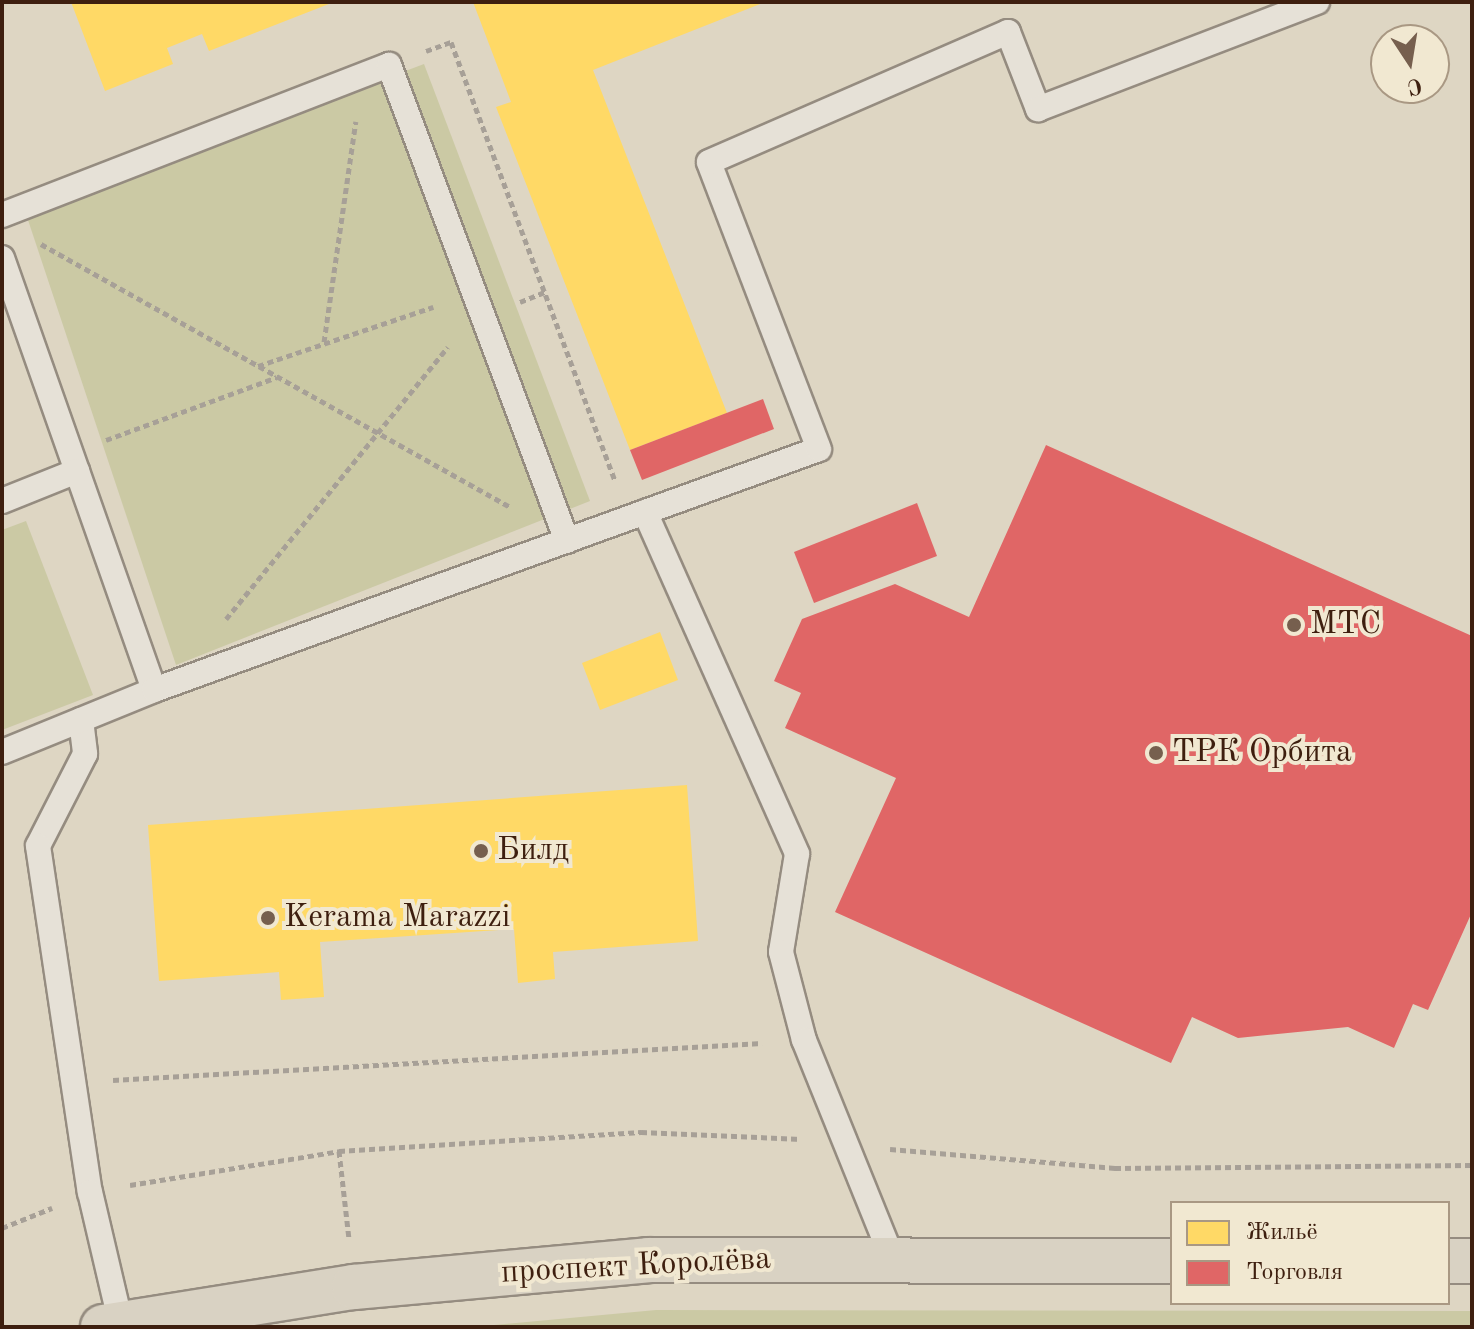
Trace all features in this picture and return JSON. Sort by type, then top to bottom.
[{"type":"main road","name":"проспект Королёва","points":[[112,1325],[354,1287],[648,1260],[1170,1261]]},
{"type":"main road","points":[[1450,1261],[1472,1261]]},
{"type":"lane","points":[[2,752],[154,690],[819,449],[709,162],[1008,32],[1038,109],[1317,2]]},
{"type":"lane","points":[[11,212],[389,65],[561,542]]},
{"type":"lane","points":[[2,258],[154,690]]},
{"type":"lane","points":[[2,501],[74,462]]},
{"type":"lane","points":[[637,515],[797,854],[781,952],[804,1040],[893,1260]]},
{"type":"lane","points":[[81,720],[85,754],[38,846],[72,1083],[112,1325]]},
{"type":"path","points":[[389,65],[451,42],[637,515]]},
{"type":"path","points":[[324,342],[360,100],[353,78]]},
{"type":"path","points":[[11,212],[31,239],[546,527],[561,542]]},
{"type":"path","points":[[258,366],[431,303],[435,313]]},
{"type":"path","points":[[214,668],[206,644],[449,351],[443,333]]},
{"type":"path","points":[[74,462],[278,377]]},
{"type":"path","points":[[72,1083],[804,1040]]},
{"type":"path","points":[[2,1228],[90,1192],[355,1150],[641,1132],[845,1141],[936,1156],[1115,1168],[1472,1165]]},
{"type":"shaded area","points":[[424,64],[590,501],[176,665],[26,214]]},
{"type":"shaded area","points":[[26,521],[93,695],[2,730],[2,530]]},
{"type":"shaded area","points":[[656,1310],[1472,1311],[1472,1327],[473,1327]]},
{"type":"building: Жильё","points":[[71,2],[334,2],[209,51],[202,34],[167,48],[173,64],[105,91]]},
{"type":"building: Жильё","points":[[473,2],[765,2],[593,70],[727,413],[630,450],[496,107],[511,102]]},
{"type":"building: Жильё","points":[[660,632],[678,680],[600,710],[582,663]]},
{"type":"building: Жильё","points":[[687,785],[698,941],[553,952],[555,979],[518,983],[514,929],[320,942],[324,997],[281,1000],[279,972],[159,981],[148,825]]},
{"type":"building: Торговля","points":[[763,399],[774,429],[642,480],[630,450]]},
{"type":"building: Торговля","name":"ТРК Орбита","points":[[1046,445],[1472,636],[1472,912],[1428,1010],[1413,1004],[1394,1048],[1348,1027],[1238,1038],[1192,1017],[1171,1063],[835,912],[896,778],[785,728],[801,693],[774,681],[802,619],[895,584],[969,617]]},
{"type":"building: Торговля","points":[[917,503],[937,556],[814,603],[794,552]]},
{"type":"place","name":"МТС","points":[[1294,625]]},
{"type":"place","name":"ТРК Орбита","points":[[1156,753]]},
{"type":"place","name":"Билд","points":[[481,851]]},
{"type":"place","name":"Kerama Marazzi","points":[[268,918]]}]
